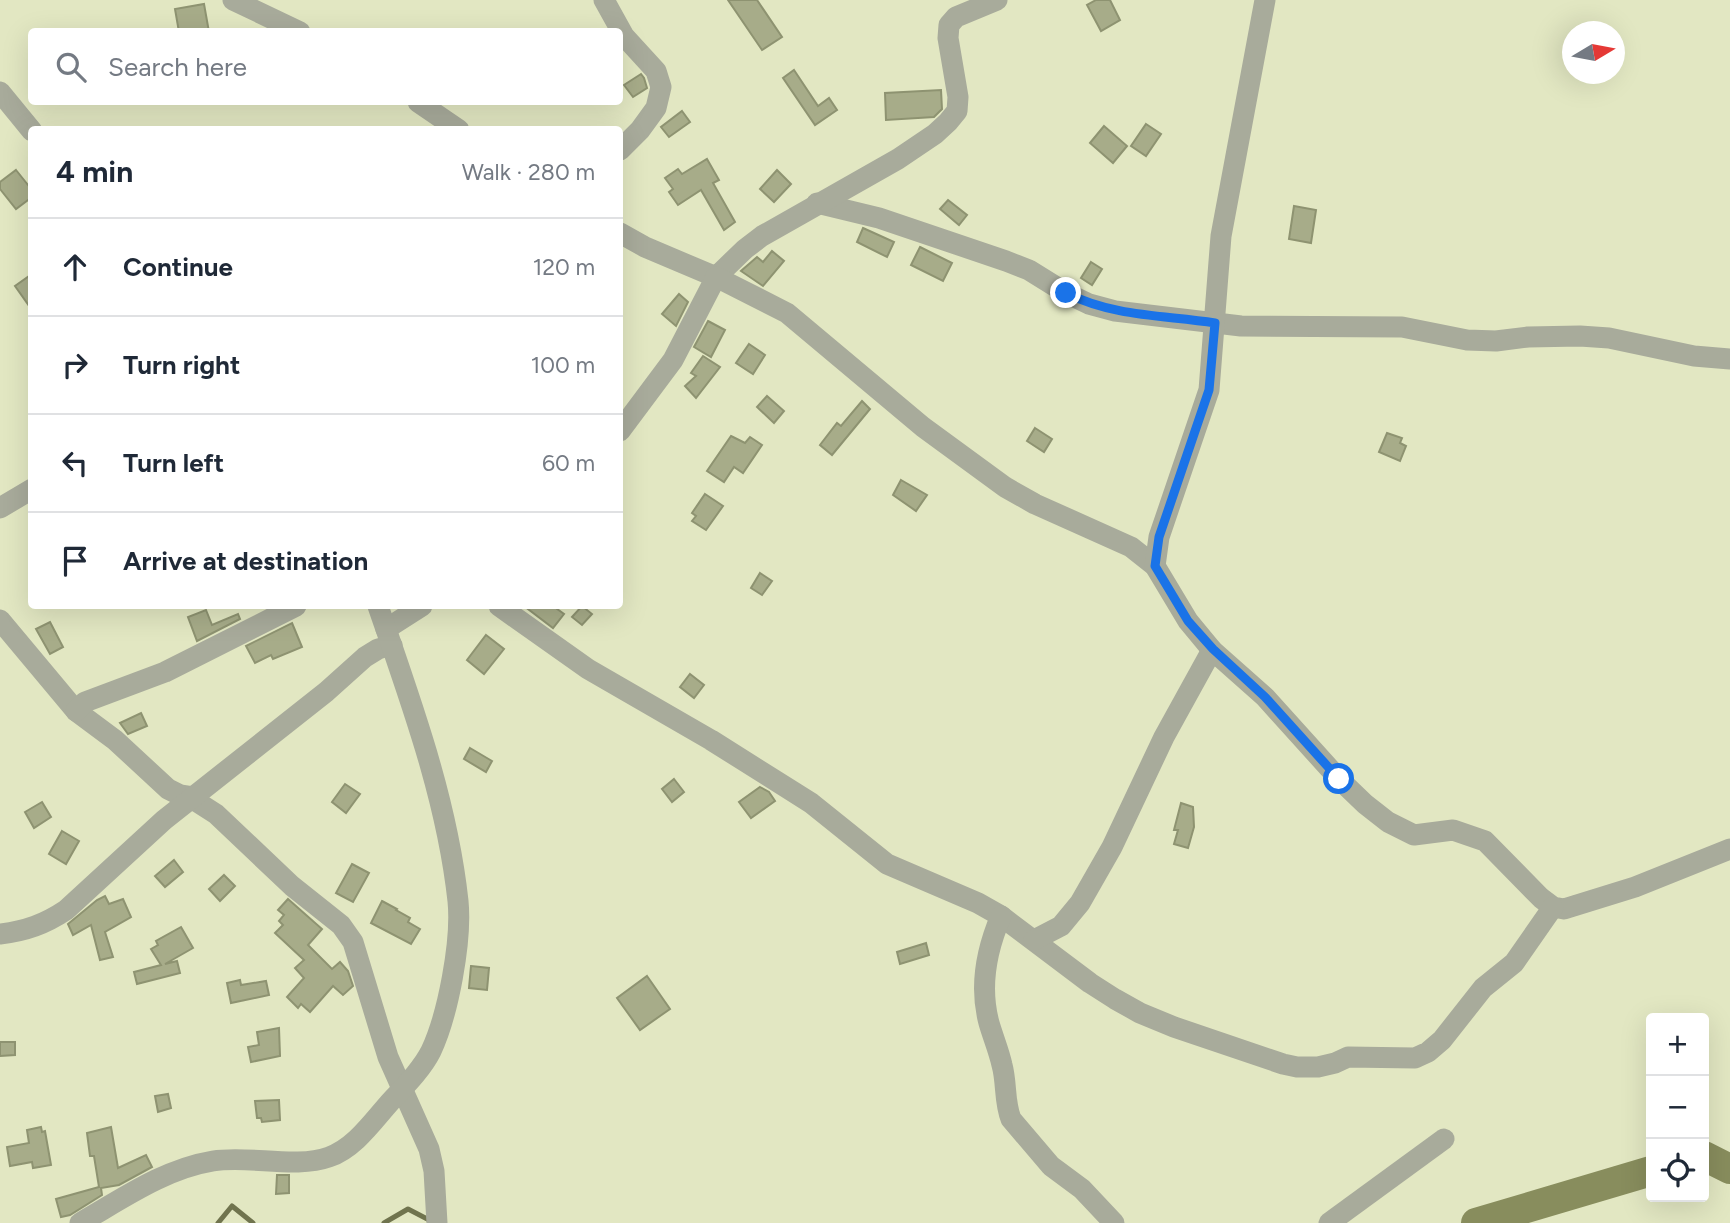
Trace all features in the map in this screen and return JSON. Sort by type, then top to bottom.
[{"type":"street","points":[[233,0],[292,28]]},
{"type":"street","points":[[604,0],[620,28]]},
{"type":"street","points":[[623,427],[673,360],[716,277],[745,249],[817,203],[898,159],[948,122],[957,111],[958,97],[948,37],[949,25],[956,17],[997,0]]},
{"type":"street","points":[[1155,566],[1159,537],[1209,390],[1221,236],[1265,0]]},
{"type":"street","points":[[623,34],[656,71],[661,87],[656,108],[623,147]]},
{"type":"street","points":[[0,92],[28,126]]},
{"type":"street","points":[[422,105],[453,126]]},
{"type":"street","points":[[817,203],[879,218],[1029,270],[1089,304],[1137,315],[1276,327],[1402,327],[1467,340],[1496,341],[1580,335],[1609,338],[1694,356],[1730,359]]},
{"type":"street","points":[[623,235],[787,313],[923,427],[1005,487],[1035,504],[1131,547],[1155,566],[1188,621],[1213,649],[1265,697],[1339,779],[1388,822],[1414,835],[1453,830],[1485,841],[1523,881],[1553,907],[1563,909],[1634,887],[1730,849]]},
{"type":"street","points":[[0,508],[28,491]]},
{"type":"street","points":[[76,711],[85,702],[165,672],[290,609]]},
{"type":"street","points":[[80,1223],[153,1181],[192,1166],[215,1161],[264,1159],[295,1162],[326,1158],[339,1153],[359,1137],[430,1053],[442,1021],[455,966],[458,904],[448,845],[425,745],[379,609]]},
{"type":"street","points":[[0,934],[49,922],[66,910],[135,845],[326,692],[365,657],[379,649],[419,609]]},
{"type":"street","points":[[503,609],[588,669],[711,740],[811,803],[887,864],[978,903],[1001,916],[1090,983],[1140,1013],[1283,1064],[1318,1067],[1348,1057],[1415,1058],[1428,1052],[1442,1040],[1483,988],[1514,963],[1553,907]]},
{"type":"street","points":[[0,620],[76,711],[116,740],[168,789],[192,798],[216,814],[292,886],[341,925],[353,942],[388,1057],[429,1149],[434,1171],[438,1223]]},
{"type":"street","points":[[1034,940],[1061,926],[1080,903],[1112,847],[1164,737],[1213,649]]},
{"type":"street","points":[[1001,916],[987,957],[985,1000],[988,1021],[1002,1065],[1007,1110],[1011,1119],[1051,1166],[1083,1189],[1114,1223]]},
{"type":"street","points":[[1329,1223],[1444,1139]]},
{"type":"building","points":[[728,0],[757,0],[782,37],[762,50]]},
{"type":"building","points":[[1096,0],[1110,0],[1120,20],[1101,31],[1087,5]]},
{"type":"building","points":[[204,4],[208,28],[178,28],[175,9]]},
{"type":"building","points":[[794,70],[818,106],[829,98],[837,110],[815,125],[783,78]]},
{"type":"building","points":[[641,74],[647,88],[633,97],[624,85]]},
{"type":"building","points":[[941,90],[942,109],[934,117],[886,120],[885,93]]},
{"type":"building","points":[[682,111],[690,122],[669,137],[661,127]]},
{"type":"building","points":[[1146,124],[1161,134],[1146,156],[1131,146]]},
{"type":"building","points":[[1104,126],[1127,146],[1113,163],[1090,143]]},
{"type":"building","points":[[707,159],[719,180],[713,183],[735,222],[724,230],[701,190],[678,205],[669,192],[673,189],[665,178],[678,169],[682,174]]},
{"type":"building","points":[[16,170],[28,185],[28,200],[16,209],[0,189],[0,182]]},
{"type":"building","points":[[777,170],[791,184],[774,202],[760,189]]},
{"type":"building","points":[[948,200],[967,215],[959,225],[940,209]]},
{"type":"building","points":[[1294,206],[1316,210],[1311,243],[1289,239]]},
{"type":"building","points":[[863,228],[894,242],[887,257],[857,242]]},
{"type":"building","points":[[920,247],[952,263],[943,281],[911,265]]},
{"type":"building","points":[[772,251],[784,261],[763,286],[741,271],[757,257],[763,262]]},
{"type":"building","points":[[1091,262],[1102,269],[1092,285],[1081,278]]},
{"type":"building","points":[[28,277],[28,304],[15,286]]},
{"type":"building","points":[[679,294],[688,302],[676,326],[662,314]]},
{"type":"building","points":[[708,321],[725,330],[711,357],[694,347]]},
{"type":"building","points":[[749,344],[765,355],[753,374],[736,363]]},
{"type":"building","points":[[703,356],[720,367],[696,398],[685,386],[696,376],[691,373]]},
{"type":"building","points":[[767,396],[784,411],[774,423],[757,407]]},
{"type":"building","points":[[862,401],[870,409],[832,455],[820,445],[837,423],[841,426]]},
{"type":"building","points":[[1035,428],[1052,439],[1044,452],[1027,441]]},
{"type":"building","points":[[1387,433],[1402,438],[1400,443],[1406,446],[1400,461],[1379,452]]},
{"type":"building","points":[[731,436],[745,443],[750,437],[762,445],[743,473],[734,467],[724,482],[707,471]]},
{"type":"building","points":[[901,480],[927,495],[916,511],[893,495]]},
{"type":"building","points":[[705,494],[723,506],[706,530],[692,521],[696,516],[692,513]]},
{"type":"building","points":[[760,573],[772,581],[762,595],[751,588]]},
{"type":"building","points":[[528,609],[557,609],[564,614],[553,628]]},
{"type":"building","points":[[579,609],[586,609],[592,614],[582,625],[572,617]]},
{"type":"building","points":[[206,610],[212,625],[238,614],[240,619],[197,641],[188,617]]},
{"type":"building","points":[[50,622],[63,647],[50,654],[36,629]]},
{"type":"building","points":[[292,623],[302,647],[273,659],[271,655],[255,663],[246,646]]},
{"type":"building","points":[[486,635],[504,649],[484,674],[467,660]]},
{"type":"building","points":[[690,674],[704,685],[694,698],[680,687]]},
{"type":"building","points":[[141,713],[147,726],[128,734],[120,723]]},
{"type":"building","points":[[470,748],[492,761],[486,772],[464,759]]},
{"type":"building","points":[[674,779],[684,792],[672,802],[662,789]]},
{"type":"building","points":[[345,784],[360,794],[346,813],[332,802]]},
{"type":"building","points":[[760,787],[769,792],[775,801],[751,818],[739,802]]},
{"type":"building","points":[[42,802],[51,817],[34,828],[25,812]]},
{"type":"building","points":[[1181,803],[1193,807],[1194,827],[1188,848],[1174,844],[1178,830],[1174,830]]},
{"type":"building","points":[[62,831],[79,841],[66,864],[49,854]]},
{"type":"building","points":[[174,860],[183,872],[165,887],[155,876]]},
{"type":"building","points":[[352,864],[369,873],[353,902],[336,893]]},
{"type":"building","points":[[224,875],[235,886],[220,901],[209,889]]},
{"type":"building","points":[[105,896],[109,904],[123,899],[131,917],[105,932],[113,957],[100,960],[91,925],[73,935],[68,924]]},
{"type":"building","points":[[288,899],[322,929],[308,945],[332,969],[340,962],[348,971],[353,986],[343,995],[333,986],[310,1012],[301,1004],[298,1008],[287,997],[304,978],[295,968],[304,960],[275,933],[283,925],[279,921],[284,915],[278,910]]},
{"type":"building","points":[[382,901],[410,918],[408,922],[420,929],[411,944],[371,923]]},
{"type":"building","points":[[181,927],[193,948],[165,964],[177,961],[180,973],[137,984],[134,972],[161,965],[151,949],[158,945],[156,941]]},
{"type":"building","points":[[926,943],[929,955],[900,964],[897,952]]},
{"type":"building","points":[[471,966],[489,968],[487,990],[469,988]]},
{"type":"building","points":[[647,976],[670,1009],[640,1030],[617,998]]},
{"type":"building","points":[[240,980],[241,985],[266,981],[269,995],[231,1003],[227,983]]},
{"type":"building","points":[[279,1028],[280,1056],[251,1062],[248,1047],[259,1045],[257,1032]]},
{"type":"building","points":[[0,1042],[15,1042],[15,1055],[0,1056]]},
{"type":"building","points":[[168,1094],[171,1108],[158,1112],[155,1096]]},
{"type":"building","points":[[279,1100],[280,1120],[262,1122],[261,1118],[257,1118],[255,1101]]},
{"type":"building","points":[[41,1127],[42,1132],[45,1131],[51,1165],[33,1168],[32,1162],[10,1166],[7,1147],[29,1143],[27,1130]]},
{"type":"building","points":[[111,1127],[118,1168],[146,1155],[152,1167],[119,1185],[101,1188],[102,1195],[70,1215],[61,1217],[56,1199],[99,1187],[87,1133]]},
{"type":"building","points":[[277,1175],[289,1175],[289,1193],[276,1194]]},
{"type":"waterway","points":[[1709,1158],[1730,1169]]},
{"type":"waterway","points":[[1476,1223],[1646,1172]]},
{"type":"waterway","points":[[218,1223],[232,1206],[253,1223]]},
{"type":"waterway","points":[[384,1223],[408,1209],[433,1222]]},
{"type":"route","points":[[1066,293],[1115,312],[1215,323],[1209,390],[1159,537],[1155,566],[1188,621],[1213,649],[1265,697],[1339,779]]}]
